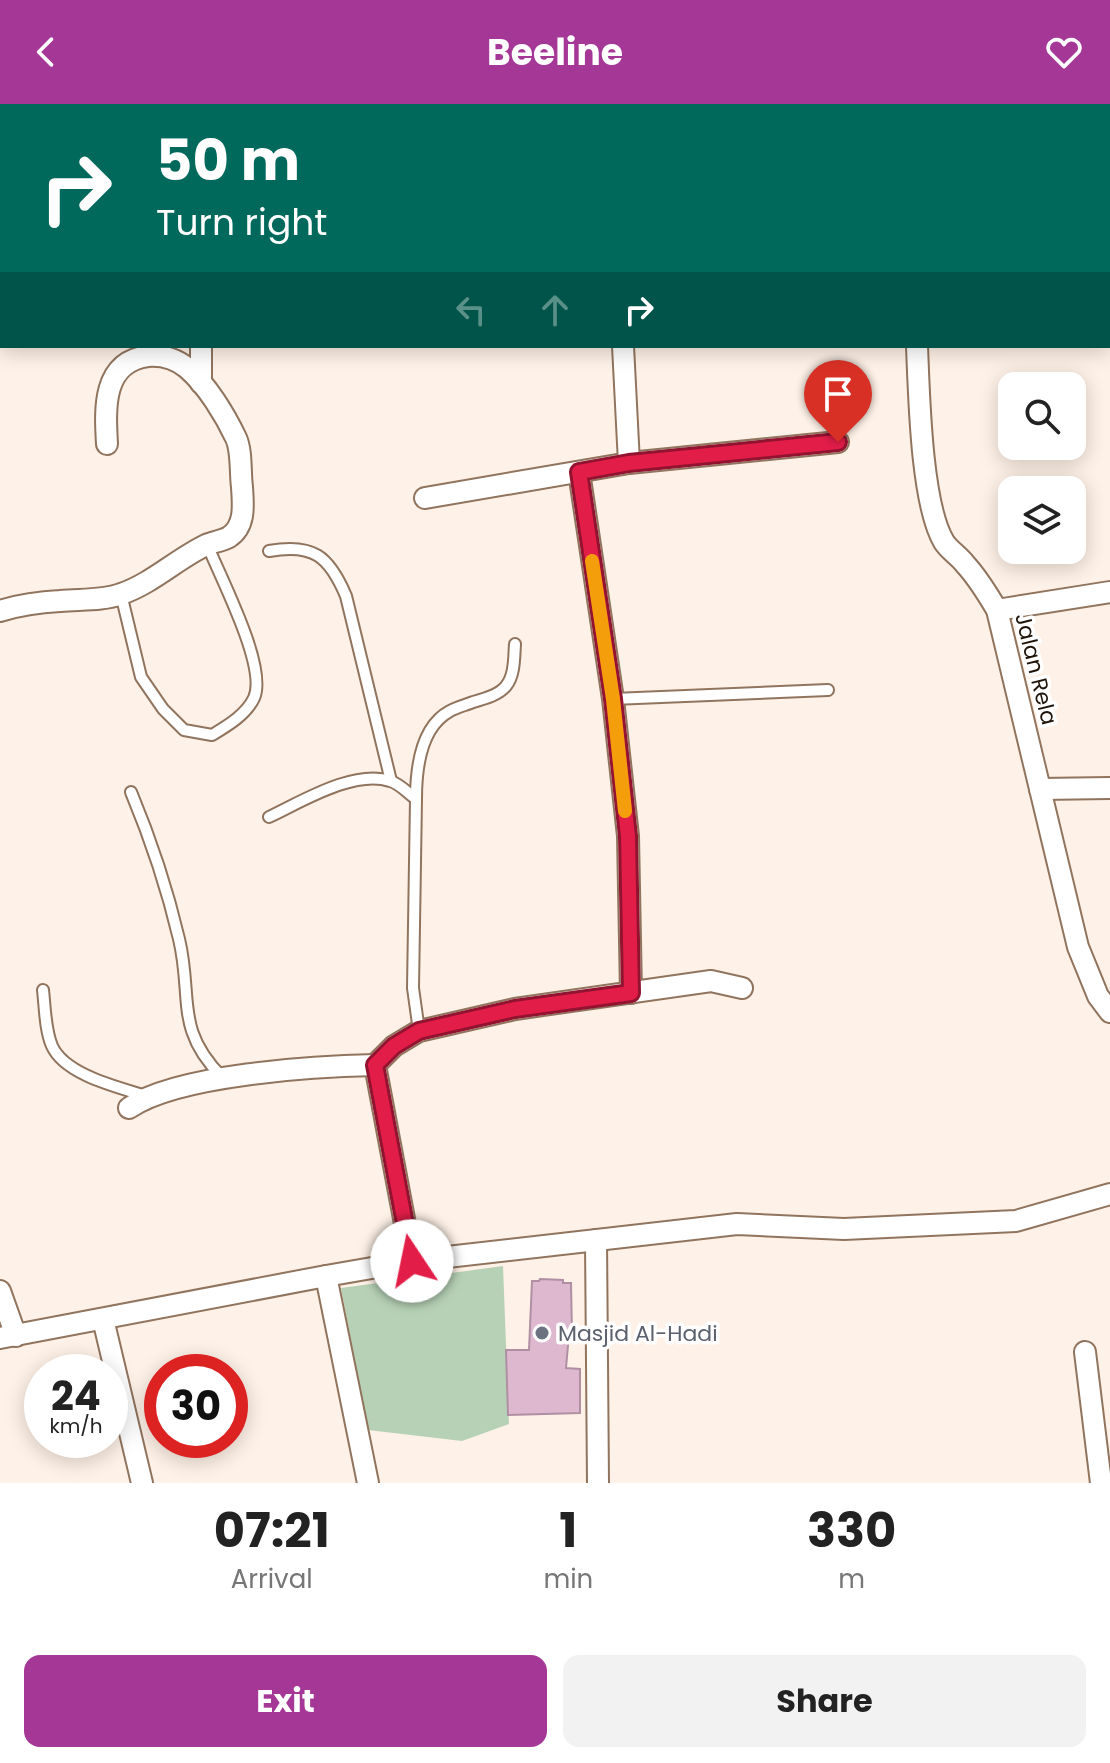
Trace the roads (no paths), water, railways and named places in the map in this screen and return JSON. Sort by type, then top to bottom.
[{"type":"street","points":[[201,348],[201,383]]},
{"type":"street","points":[[623,348],[629,463]]},
{"type":"street","name":"Jalan Rela","points":[[917,348],[920,410],[935,525],[945,545],[978,578],[997,610],[1078,947],[1098,996],[1110,1012]]},
{"type":"street","points":[[0,611],[121,594],[207,544],[229,537],[239,526],[243,507],[238,441],[201,383],[187,368],[169,358],[154,356],[124,363],[108,395],[105,417],[107,444]]},
{"type":"street","points":[[425,498],[629,463],[838,442]]},
{"type":"street","points":[[579,472],[613,699],[628,836],[631,993]]},
{"type":"street","points":[[997,610],[1110,592]]},
{"type":"street","points":[[1040,789],[1110,788]]},
{"type":"street","points":[[137,1102],[224,1079],[348,1065],[375,1065],[394,1046],[419,1031],[515,1009],[711,981],[742,988]]},
{"type":"street","points":[[375,1065],[412,1261]]},
{"type":"street","points":[[0,1291],[8,1337],[412,1261],[737,1224],[844,1229],[1016,1221],[1110,1194]]},
{"type":"street","points":[[596,1240],[598,1483]]},
{"type":"street","points":[[326,1276],[368,1483]]},
{"type":"street","points":[[103,1319],[142,1483]]},
{"type":"street","points":[[1085,1352],[1101,1483]]},
{"type":"lane","points":[[121,594],[141,677],[163,709],[184,730],[212,735],[235,721],[254,697],[256,666],[207,544]]},
{"type":"lane","points":[[269,551],[291,547],[311,551],[325,559],[337,573],[346,596],[391,781]]},
{"type":"lane","points":[[419,1031],[413,988],[416,775],[421,753],[431,730],[448,711],[493,696],[506,686],[514,669],[515,644]]},
{"type":"lane","points":[[613,699],[828,690]]},
{"type":"lane","points":[[269,817],[344,783],[391,781],[416,799]]},
{"type":"lane","points":[[131,792],[165,878],[182,952],[188,1017],[194,1041],[204,1060],[224,1079]]},
{"type":"lane","points":[[43,990],[52,1046],[62,1060],[137,1102]]},
{"type":"place","name":"Masjid Al-Hadi","points":[[542,1333]]}]
